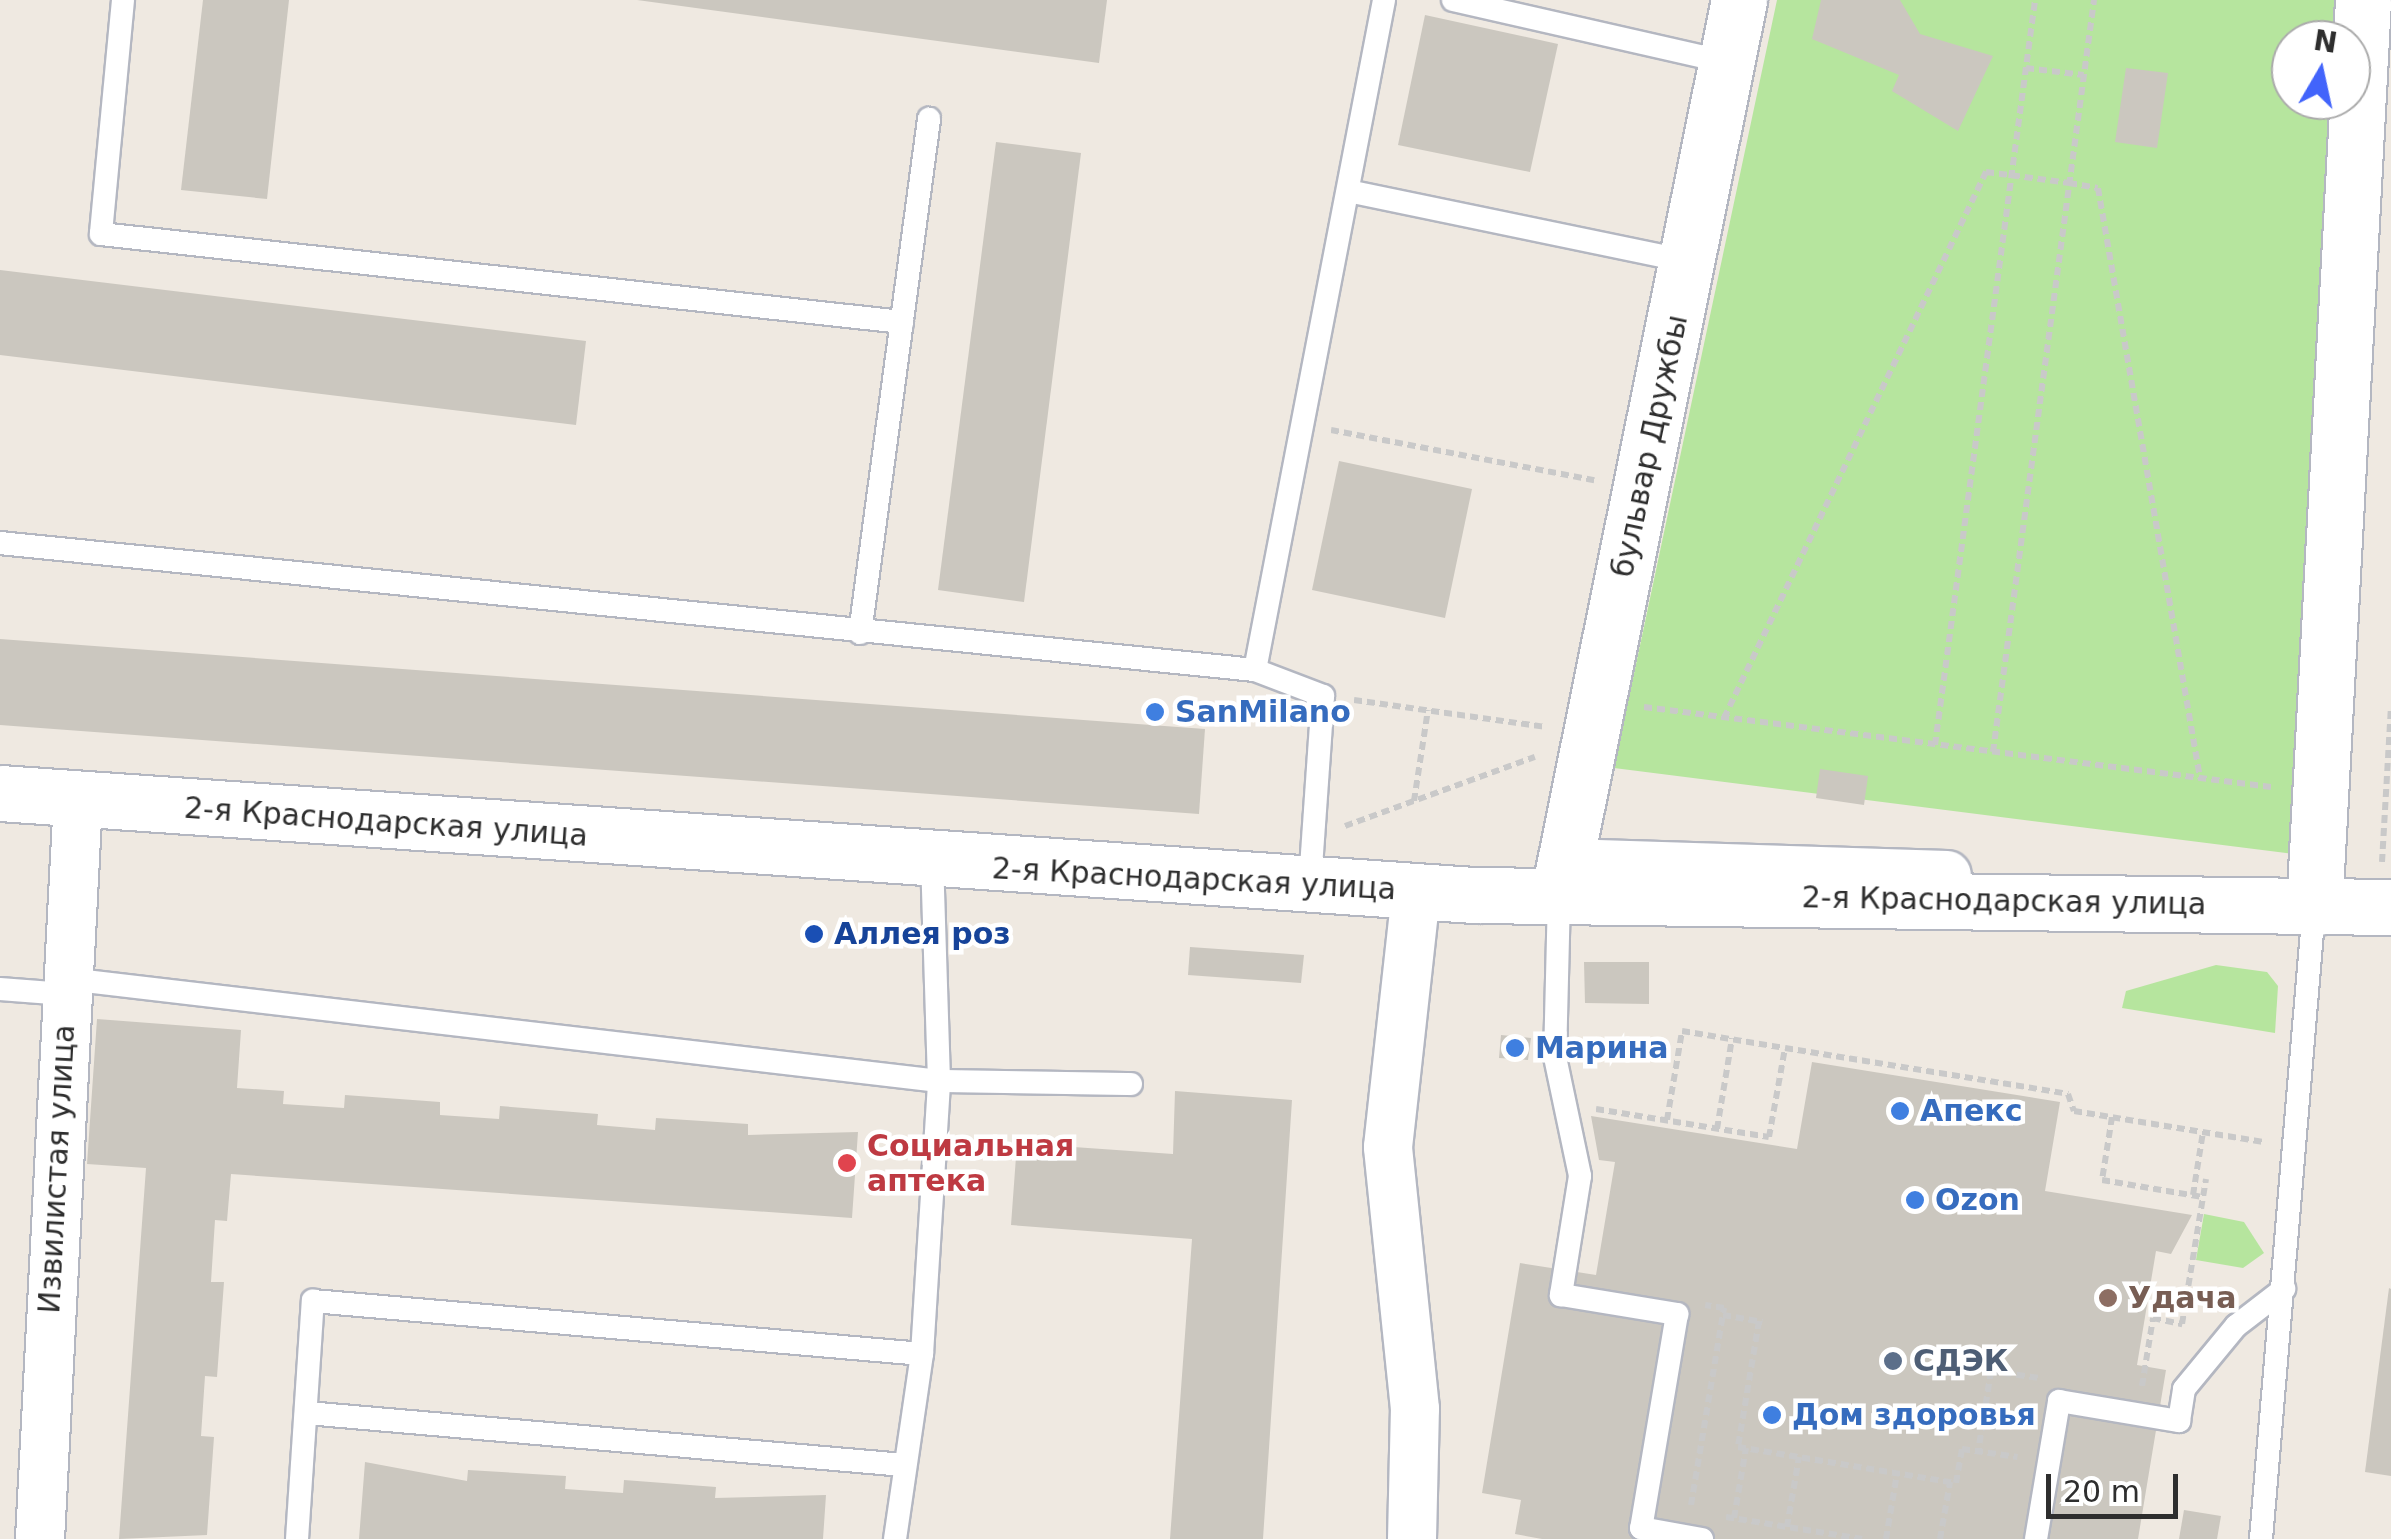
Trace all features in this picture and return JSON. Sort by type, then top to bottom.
[{"type":"street","name":"бульвар Дружбы","points":[[1562,878],[1579,729],[1690,262],[1739,0]]},
{"type":"street","points":[[2315,897],[2363,0]]},
{"type":"street","name":"2-я Краснодарская улица","points":[[0,793],[932,864],[1310,860],[1416,892],[1562,878],[2315,897],[2385,907]]},
{"type":"street","name":"Извилистая улица","points":[[40,1539],[78,799]]},
{"type":"street","points":[[1412,1539],[1415,1409],[1388,1147],[1416,892]]},
{"type":"lane","points":[[123,0],[100,234],[902,322]]},
{"type":"lane","points":[[1254,670],[1298,424],[1384,0]]},
{"type":"lane","points":[[1453,0],[1725,62]]},
{"type":"lane","points":[[860,633],[929,119]]},
{"type":"lane","points":[[1348,191],[1690,262]]},
{"type":"lane","points":[[0,543],[1254,670],[1323,696],[1310,860]]},
{"type":"lane","points":[[894,1539],[922,1354],[940,1081],[932,864]]},
{"type":"lane","points":[[1562,878],[1555,1056],[1580,1176],[1560,1295],[1676,1314],[1641,1528],[1702,1539]]},
{"type":"lane","points":[[2261,1539],[2297,1147],[2315,897]]},
{"type":"lane","points":[[0,989],[66,986],[940,1081],[1131,1084]]},
{"type":"lane","points":[[2036,1539],[2059,1401],[2179,1420],[2184,1389],[2236,1326],[2284,1288]]},
{"type":"lane","points":[[297,1539],[313,1301],[922,1354]]},
{"type":"lane","points":[[307,1413],[904,1465]]},
{"type":"path","points":[[1935,744],[2036,0]]},
{"type":"path","points":[[1994,752],[2094,0]]},
{"type":"path","points":[[2026,68],[2084,75]]},
{"type":"path","points":[[1724,718],[1986,172],[2098,188],[2200,778]]},
{"type":"path","points":[[1298,424],[1595,480]]},
{"type":"path","points":[[1323,696],[1579,729],[1724,718],[2320,794]]},
{"type":"path","points":[[2385,907],[2391,706]]},
{"type":"path","points":[[1414,801],[1428,710]]},
{"type":"path","points":[[1310,860],[1414,801],[1579,729]]},
{"type":"path","points":[[1667,1120],[1682,1030],[2068,1094],[2074,1110],[2297,1147]]},
{"type":"path","points":[[1717,1129],[1732,1038]]},
{"type":"path","points":[[1566,1104],[1770,1137],[1784,1048]]},
{"type":"path","points":[[2112,1116],[2102,1180],[2203,1197]]},
{"type":"path","points":[[2192,1195],[2203,1132]]},
{"type":"path","points":[[2122,1392],[2140,1395],[2153,1318],[2182,1324],[2206,1179]]},
{"type":"path","points":[[1722,1315],[1761,1322],[1738,1447],[1950,1482]]},
{"type":"path","points":[[1962,1365],[2048,1380]]},
{"type":"path","points":[[1978,1452],[1991,1371]]},
{"type":"path","points":[[1734,1518],[1746,1448]]},
{"type":"path","points":[[1940,1539],[1950,1482],[1962,1449],[2021,1458]]},
{"type":"path","points":[[1787,1527],[1799,1457]]},
{"type":"path","points":[[1886,1539],[1897,1473]]},
{"type":"green space","points":[[1777,0],[2348,0],[2347,20],[2271,20],[2271,120],[2342,120],[2301,855],[1614,768]]},
{"type":"green space","points":[[2216,965],[2267,972],[2278,986],[2275,1033],[2122,1008],[2126,991]]},
{"type":"green space","points":[[2204,1214],[2244,1222],[2264,1253],[2243,1268],[2196,1260]]},
{"type":"building","points":[[203,0],[289,0],[267,199],[181,190]]},
{"type":"building","points":[[637,0],[1107,0],[1099,63]]},
{"type":"building","points":[[1821,0],[1900,0],[1920,34],[1993,56],[1958,131],[1892,91],[1899,75],[1812,39]]},
{"type":"building","points":[[1425,15],[1558,44],[1530,172],[1398,145]]},
{"type":"building","points":[[2126,68],[2168,73],[2157,148],[2115,142]]},
{"type":"building","points":[[996,142],[1081,153],[1024,602],[938,590]]},
{"type":"building","points":[[0,270],[586,341],[576,425],[0,355]]},
{"type":"building","points":[[1339,461],[1472,489],[1445,618],[1312,590]]},
{"type":"building","points":[[0,639],[1205,729],[1199,814],[0,725]]},
{"type":"building","points":[[1820,769],[1868,776],[1864,805],[1816,798]]},
{"type":"building","points":[[1190,947],[1304,955],[1301,983],[1188,975]]},
{"type":"building","points":[[1584,962],[1649,962],[1649,1004],[1585,1003]]},
{"type":"building","points":[[97,1019],[241,1030],[237,1088],[284,1091],[283,1104],[344,1108],[345,1095],[440,1102],[440,1115],[499,1119],[500,1106],[598,1114],[597,1125],[655,1130],[656,1118],[748,1124],[748,1135],[858,1132],[852,1218],[231,1174],[227,1221],[215,1220],[211,1282],[224,1282],[217,1377],[205,1376],[201,1436],[214,1437],[207,1535],[119,1539],[146,1168],[87,1164]]},
{"type":"building","name":"Марина","points":[[1501,1035],[1531,1038],[1528,1060],[1499,1058]]},
{"type":"building","points":[[1812,1062],[2060,1102],[2045,1191],[2192,1215],[2171,1254],[2156,1251],[2137,1365],[2166,1370],[2138,1539],[1542,1539],[1515,1534],[1521,1500],[1482,1493],[1520,1263],[1596,1275],[1615,1162],[1599,1160],[1591,1116],[1797,1149]]},
{"type":"building","points":[[1175,1091],[1292,1100],[1263,1539],[1170,1539],[1192,1239],[1011,1225],[1017,1143],[1173,1154]]},
{"type":"building","points":[[2391,1289],[2391,1476],[2365,1472]]},
{"type":"building","points":[[365,1462],[467,1481],[468,1470],[566,1476],[565,1489],[623,1493],[624,1480],[716,1487],[715,1498],[826,1495],[823,1539],[359,1539]]},
{"type":"building","points":[[2184,1510],[2221,1516],[2217,1539],[2179,1539]]},
{"type":"place","name":"SanMilano","points":[[1155,712]]},
{"type":"place","name":"Аллея роз","points":[[814,934]]},
{"type":"place","name":"Марина","points":[[1515,1048]]},
{"type":"place","name":"Апекс","points":[[1900,1111]]},
{"type":"place","name":"Социальная аптека","points":[[847,1163]]},
{"type":"place","name":"Ozon","points":[[1915,1200]]},
{"type":"place","name":"Удача","points":[[2108,1298]]},
{"type":"place","name":"СДЭК","points":[[1893,1361]]},
{"type":"place","name":"Дом здоровья","points":[[1772,1415]]}]
